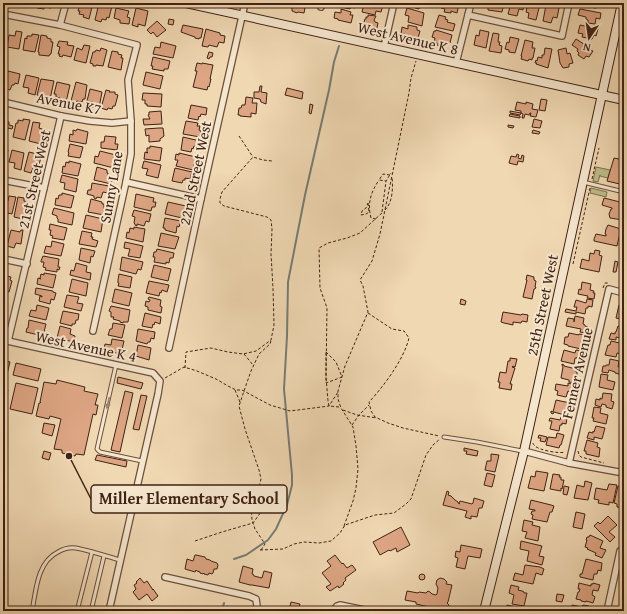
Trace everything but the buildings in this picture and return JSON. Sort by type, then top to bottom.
[{"type":"street","points":[[3,14],[60,25],[66,3]]},
{"type":"street","name":"West Avenue K 8","points":[[186,3],[624,100]]},
{"type":"street","name":"22nd Street West","points":[[169,348],[245,3]]},
{"type":"street","points":[[384,47],[394,3]]},
{"type":"street","points":[[456,63],[472,3]]},
{"type":"street","points":[[468,15],[562,36],[569,3]]},
{"type":"street","name":"25th Street West","points":[[484,611],[524,451],[587,183],[602,95],[622,3]]},
{"type":"street","name":"Sunny Lane","points":[[60,25],[137,45],[128,80],[131,121],[131,154],[93,331]]},
{"type":"street","name":"Avenue K7","points":[[3,102],[61,116],[90,121],[112,123],[131,121]]},
{"type":"street","name":"21st Street West","points":[[6,340],[26,264],[61,116]]},
{"type":"street","points":[[3,180],[44,188]]},
{"type":"street","points":[[126,182],[201,199]]},
{"type":"street","points":[[3,259],[26,264]]},
{"type":"street","points":[[609,286],[624,293]]},
{"type":"street","name":"Fenner Avenue","points":[[569,463],[609,286]]},
{"type":"street","name":"West Avenue K 4","points":[[6,340],[153,373],[160,381]]},
{"type":"street","points":[[109,611],[160,381]]},
{"type":"street","points":[[524,451],[569,463],[624,473]]},
{"type":"street","points":[[607,611],[622,551]]},
{"type":"street","points":[[166,578],[249,596],[256,599],[256,611]]},
{"type":"street","points":[[333,611],[340,605],[369,611]]},
{"type":"lane","points":[[587,183],[624,192]]},
{"type":"lane","points":[[116,365],[97,449],[100,452],[142,461]]},
{"type":"lane","points":[[444,436],[524,451]]},
{"type":"lane","points":[[32,611],[38,579],[45,563],[53,554],[64,549],[74,548],[120,560]]},
{"type":"lane","points":[[77,611],[92,552]]},
{"type":"lane","points":[[91,611],[104,556]]},
{"type":"path","points":[[382,213],[386,181],[393,171],[411,78],[419,55]]},
{"type":"path","points":[[239,136],[253,157],[272,161]]},
{"type":"path","points":[[572,269],[587,183],[599,148]]},
{"type":"path","points":[[253,157],[222,192],[220,203],[224,206],[267,217],[271,220],[272,229],[270,254],[274,325],[270,344],[259,354],[239,406],[261,479],[258,493],[251,507],[252,520],[255,529],[265,544],[260,550],[283,549],[294,544],[304,542],[319,543],[331,541],[340,533],[344,526],[353,501],[358,469],[356,446],[352,426],[340,407],[338,392],[345,366],[367,313],[363,286],[360,280],[372,261],[380,234],[391,174]]},
{"type":"path","points":[[369,212],[370,195],[382,174],[391,174]]},
{"type":"path","points":[[329,406],[326,383],[327,308],[320,288],[319,248],[328,243],[360,233],[388,208],[393,191],[391,174]]},
{"type":"path","points":[[379,180],[386,181]]},
{"type":"path","points":[[369,212],[361,215],[362,210],[366,208],[368,203],[371,218],[377,219]]},
{"type":"path","points":[[602,294],[604,285],[607,283],[609,286]]},
{"type":"path","points":[[367,313],[392,329],[404,331],[409,338],[407,347],[400,359],[381,388],[369,402],[371,411],[377,418]]},
{"type":"path","points":[[185,368],[186,352],[210,348],[244,354],[256,351],[271,340]]},
{"type":"path","points":[[326,352],[336,362],[342,377]]},
{"type":"path","points":[[244,354],[254,366]]},
{"type":"path","points":[[160,381],[185,368],[203,373],[234,389],[244,391],[270,405],[290,411],[329,406],[340,407]]},
{"type":"path","points":[[326,383],[342,377]]},
{"type":"path","points":[[234,389],[240,403]]},
{"type":"path","points":[[329,406],[338,392]]},
{"type":"path","points":[[352,426],[359,415],[370,404]]},
{"type":"path","points":[[342,410],[377,418],[403,428],[444,436]]},
{"type":"path","points":[[344,526],[375,515],[394,513],[406,504],[411,499],[426,456],[433,445],[444,436]]},
{"type":"path","points":[[533,440],[534,445],[540,448],[561,453],[567,450]]},
{"type":"path","points":[[578,450],[581,458],[604,463]]},
{"type":"path","points":[[195,541],[253,523],[261,512],[258,493]]},
{"type":"green space","points":[[596,167],[610,170],[608,178],[600,175],[598,182],[593,181]]},
{"type":"green space","points":[[591,188],[607,192],[606,197],[590,193]]},
{"type":"waterway","points":[[234,559],[246,555],[268,540],[276,529],[287,505],[292,485],[284,389],[288,282],[305,195],[334,62],[339,46]]},
{"type":"waterway","points":[[222,611],[224,603]]},
{"type":"place","name":"Miller Elementary School","points":[[69,456]]}]
